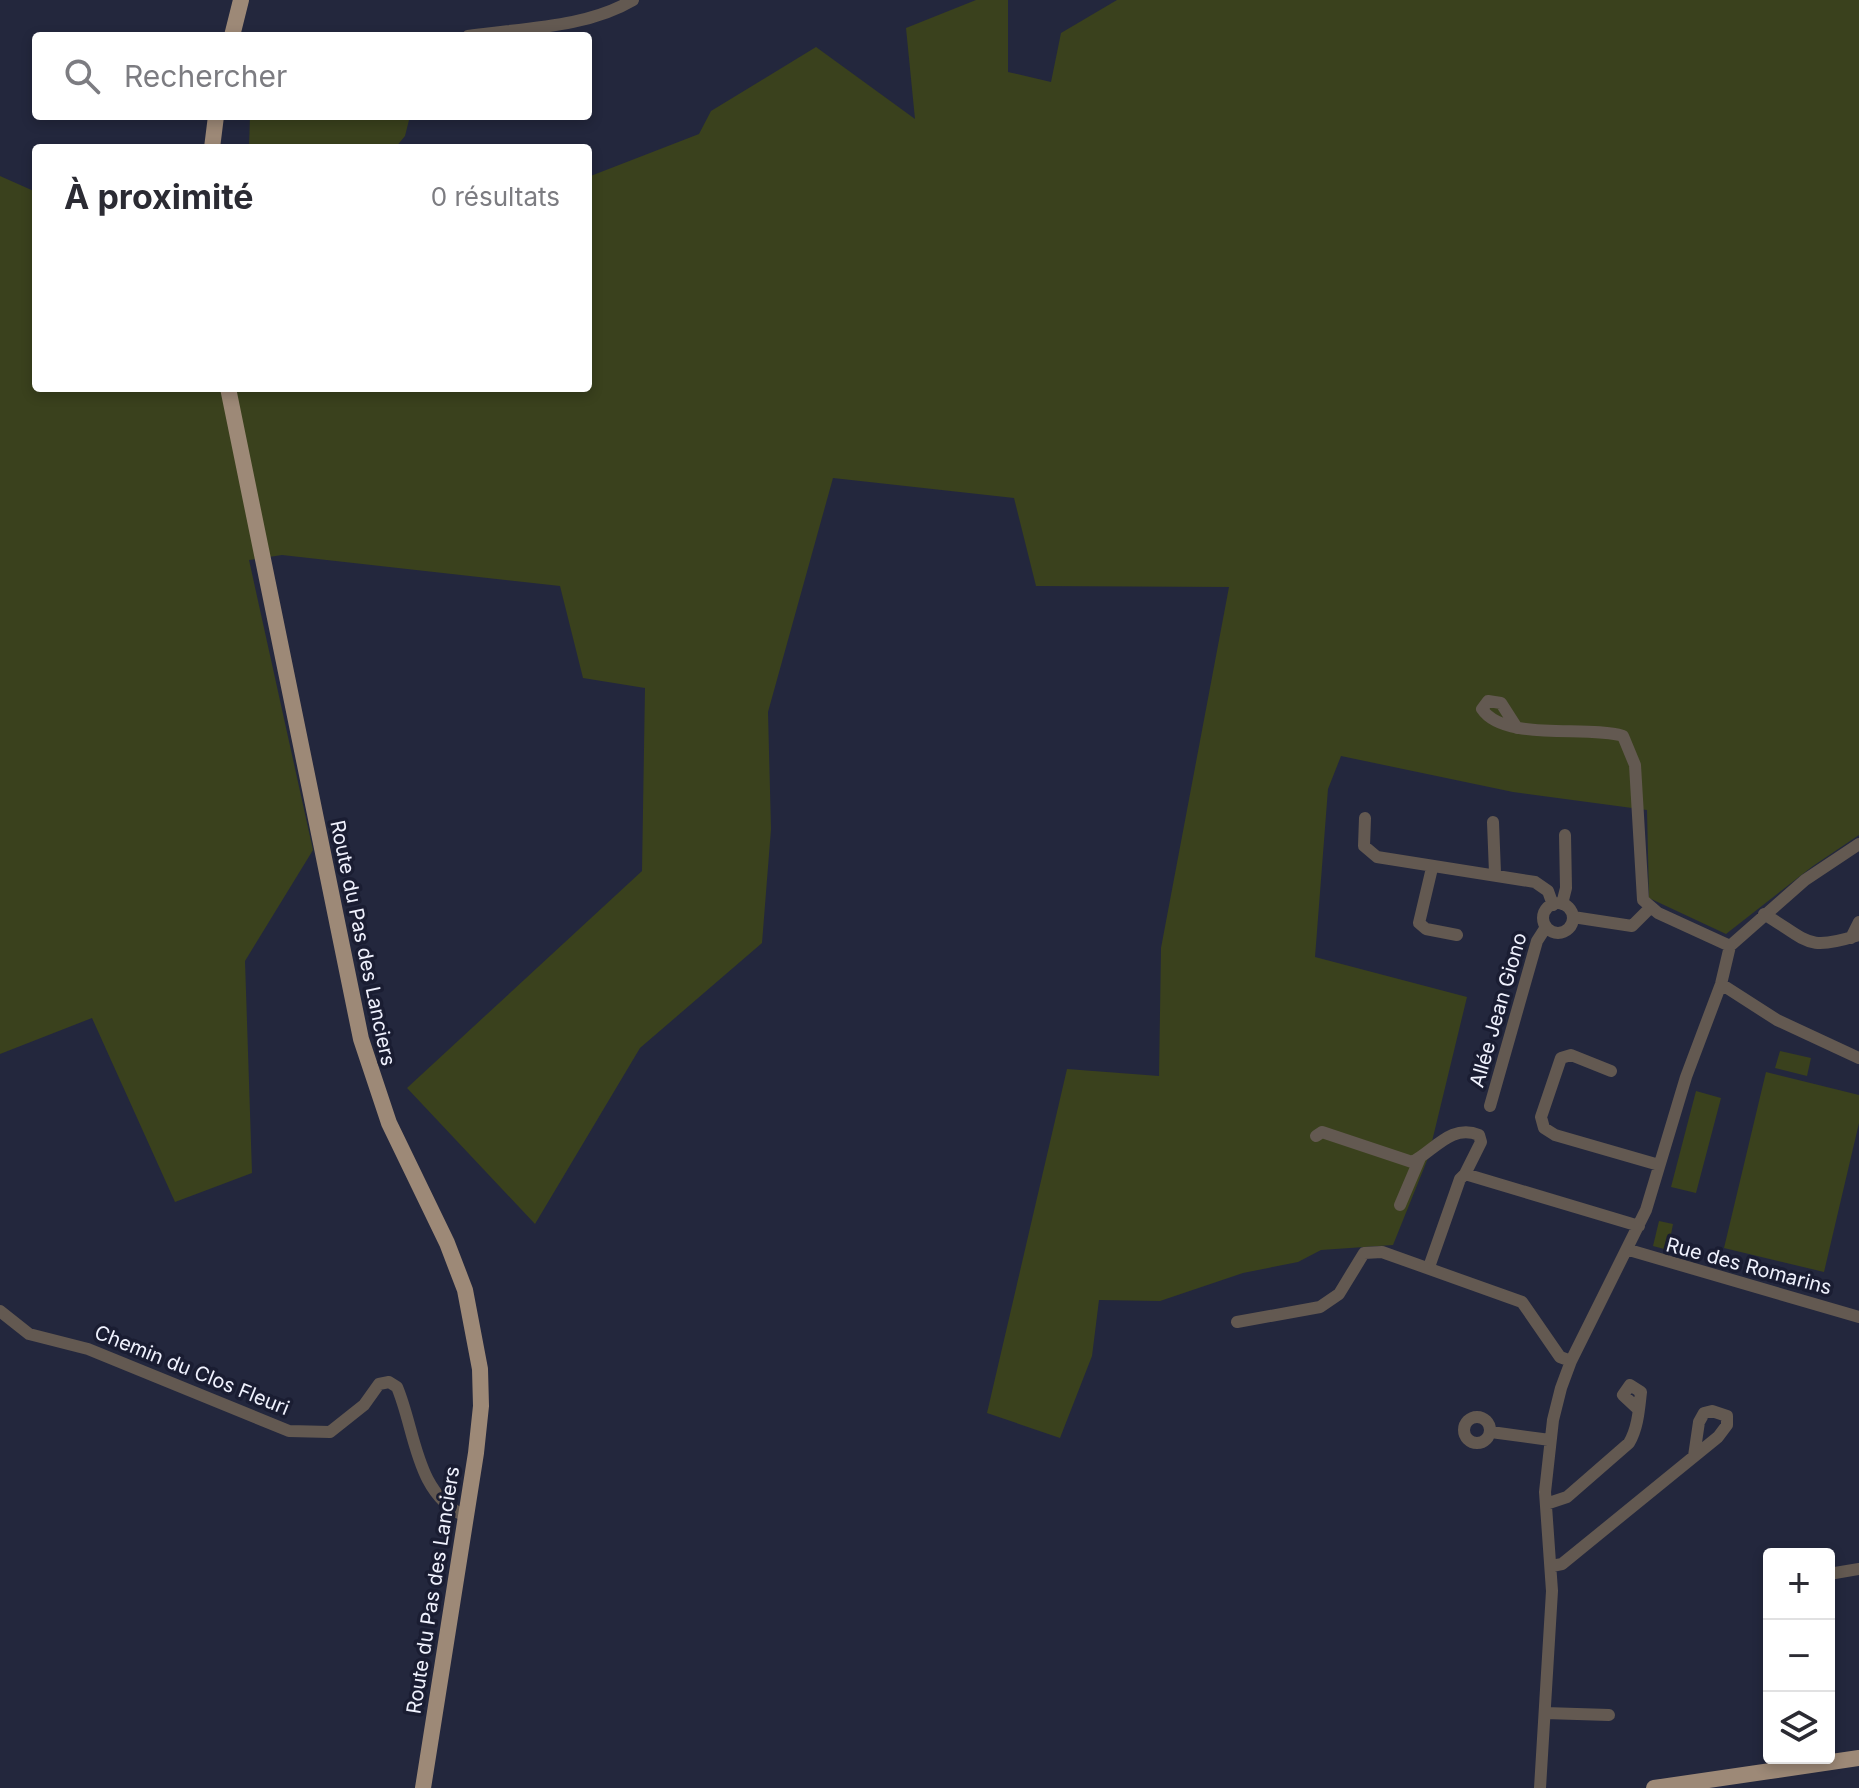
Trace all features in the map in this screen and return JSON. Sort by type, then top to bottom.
[{"type":"main road","points":[[233,32],[241,0]]},
{"type":"main road","points":[[212,144],[216,120]]},
{"type":"main road","name":"Route du Pas des Lanciers","points":[[229,392],[361,1039],[389,1123],[447,1243],[471,1309],[478,1349],[481,1406],[423,1788]]},
{"type":"main road","points":[[1654,1788],[1859,1758]]},
{"type":"street","points":[[495,32],[589,18],[615,11],[633,0]]},
{"type":"street","points":[[1517,728],[1601,730],[1623,736],[1635,765],[1643,900],[1650,908],[1730,946]]},
{"type":"street","points":[[1365,818],[1364,846],[1372,854],[1479,876],[1495,873],[1543,886],[1573,917],[1632,926],[1650,908]]},
{"type":"street","points":[[1493,822],[1495,873]]},
{"type":"street","points":[[1565,835],[1566,888],[1558,904],[1544,914],[1546,927],[1554,933],[1563,932],[1570,927],[1573,917]]},
{"type":"street","points":[[1540,1788],[1552,1566],[1546,1504],[1550,1440],[1571,1361],[1639,1226],[1686,1077],[1721,984],[1730,946],[1805,880],[1859,844]]},
{"type":"street","points":[[1432,868],[1419,923],[1426,929],[1457,935]]},
{"type":"street","points":[[1764,914],[1817,945],[1855,937],[1859,922]]},
{"type":"street","name":"Allée Jean Giono","points":[[1490,1106],[1537,941],[1546,927]]},
{"type":"street","points":[[1721,984],[1777,1020],[1859,1058]]},
{"type":"street","points":[[1611,1071],[1571,1055],[1561,1058],[1554,1071],[1541,1117],[1544,1128],[1555,1135],[1659,1165]]},
{"type":"street","points":[[1316,1136],[1322,1132],[1407,1161],[1420,1158],[1446,1138],[1475,1133],[1481,1142],[1460,1179],[1429,1267]]},
{"type":"street","points":[[1400,1205],[1420,1158]]},
{"type":"street","points":[[1465,1174],[1639,1226]]},
{"type":"street","name":"Rue des Romarins","points":[[1629,1250],[1859,1317]]},
{"type":"street","points":[[1237,1322],[1320,1307],[1339,1294],[1364,1253],[1382,1252],[1522,1302],[1560,1357],[1571,1361]]},
{"type":"street","name":"Chemin du Clos Fleuri","points":[[0,1311],[29,1334],[88,1349],[289,1431],[330,1432],[364,1405],[379,1384],[389,1382],[397,1387],[420,1467],[434,1491],[450,1509],[465,1516]]},
{"type":"street","points":[[1546,1504],[1567,1497],[1629,1443],[1638,1409]]},
{"type":"street","points":[[1491,1432],[1550,1440]]},
{"type":"street","points":[[1552,1566],[1562,1564],[1694,1456]]},
{"type":"street","points":[[1835,1573],[1859,1569]]},
{"type":"street","points":[[1545,1713],[1585,1717],[1609,1715]]},
{"type":"green space","points":[[976,0],[1008,0],[1008,72],[1051,82],[1061,33],[1117,0],[1859,0],[1859,835],[1813,866],[1726,934],[1649,898],[1647,810],[1513,792],[1341,756],[1328,789],[1315,957],[1467,997],[1428,1158],[1393,1245],[1321,1250],[1298,1262],[1243,1273],[1160,1301],[1099,1300],[1092,1356],[1060,1438],[987,1413],[1067,1069],[1159,1076],[1161,948],[1229,587],[1036,586],[1014,498],[833,478],[768,712],[771,829],[762,943],[640,1048],[535,1224],[407,1088],[642,871],[645,688],[583,678],[560,586],[282,555],[249,560],[313,850],[245,961],[252,1173],[175,1202],[92,1018],[0,1054],[0,176],[32,190],[32,392],[592,392],[592,175],[699,134],[711,111],[816,47],[915,119],[906,28]]},
{"type":"green space","points":[[250,120],[409,120],[405,136],[398,144],[249,144]]},
{"type":"green space","points":[[1780,1051],[1811,1058],[1807,1076],[1775,1068]]},
{"type":"green space","points":[[1766,1072],[1859,1095],[1859,1123],[1824,1272],[1724,1248]]},
{"type":"green space","points":[[1696,1091],[1721,1098],[1696,1193],[1671,1187]]},
{"type":"green space","points":[[1659,1221],[1673,1224],[1668,1250],[1653,1246]]}]
